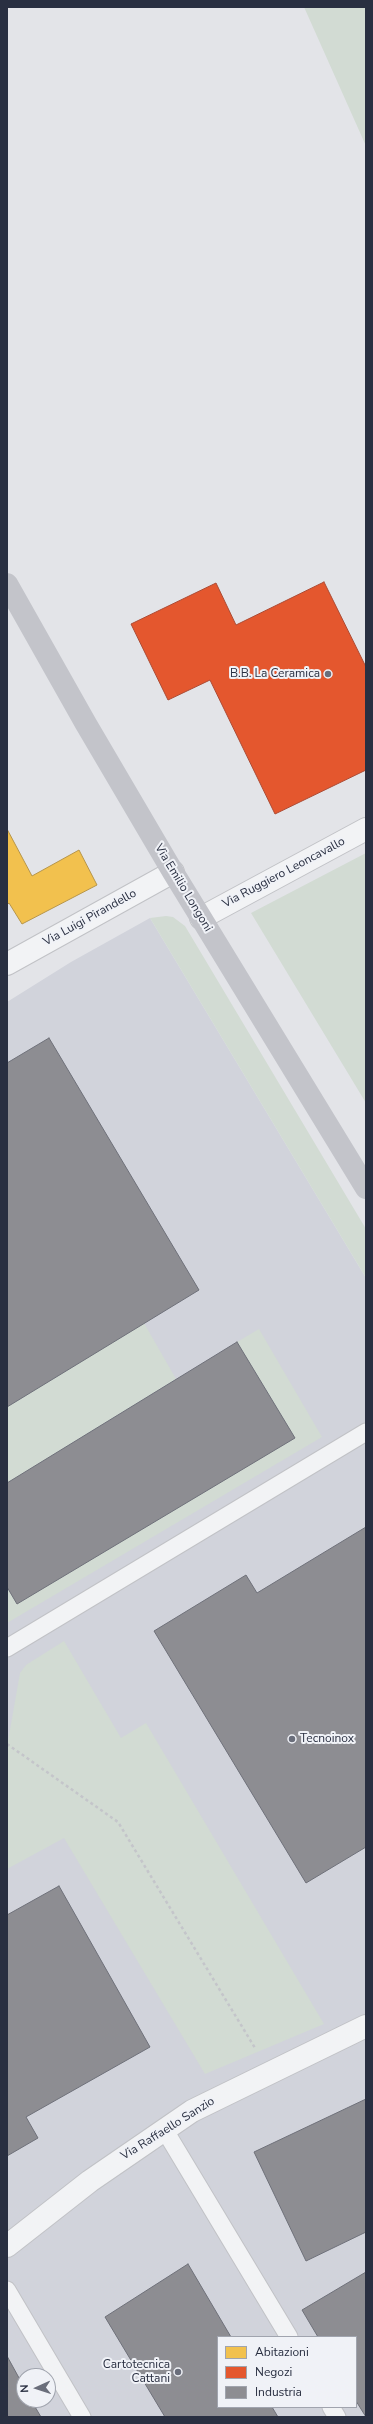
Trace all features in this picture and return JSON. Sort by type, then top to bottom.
[{"type":"street","name":"Via Emilio Longoni","points":[[7,584],[86,724],[173,872],[366,1188]]},
{"type":"street","name":"Via Ruggiero Leoncavallo","points":[[201,918],[366,829]]},
{"type":"street","name":"Via Luigi Pirandello","points":[[7,964],[173,872]]},
{"type":"street","name":"Via Raffaello Sanzio","points":[[7,2246],[90,2181],[192,2111],[366,2026]]},
{"type":"lane","points":[[7,1648],[366,1432]]},
{"type":"lane","points":[[164,2129],[288,2336]]},
{"type":"lane","points":[[7,2290],[82,2417]]},
{"type":"lane","points":[[332,2408],[337,2417]]},
{"type":"path","points":[[7,1744],[118,1822],[270,2072]]},
{"type":"shaded area","points":[[304,7],[366,7],[366,146]]},
{"type":"shaded area","points":[[366,853],[366,1103],[251,913]]},
{"type":"shaded area","points":[[166,916],[173,917],[185,926],[366,1229],[366,1278],[150,918]]},
{"type":"shaded area","points":[[150,918],[366,1278],[366,2417],[7,2417],[7,1002],[71,962]]},
{"type":"shaded area","points":[[144,1323],[176,1379],[7,1483],[7,1407]]},
{"type":"shaded area","points":[[259,1329],[322,1437],[7,1623],[7,1587],[17,1604],[295,1438],[237,1342]]},
{"type":"shaded area","points":[[64,1641],[121,1738],[146,1723],[324,2024],[205,2074],[64,1838],[7,1869],[7,1747],[20,1673],[26,1665]]},
{"type":"building: Abitazioni","points":[[7,829],[32,876],[79,850],[97,885],[22,924],[9,903],[7,905]]},
{"type":"building: Negozi","points":[[324,582],[366,667],[366,770],[275,814],[210,680],[168,700],[131,624],[216,583],[236,625]]},
{"type":"building: Industria","points":[[49,1038],[199,1290],[7,1407],[7,1063]]},
{"type":"building: Industria","points":[[237,1342],[295,1438],[17,1604],[7,1587],[7,1483]]},
{"type":"building: Industria","name":"Tecnoinox","points":[[366,1527],[366,1847],[306,1883],[154,1631],[246,1575],[257,1593]]},
{"type":"building: Industria","points":[[59,1886],[150,2047],[26,2117],[38,2138],[7,2156],[7,1915]]},
{"type":"building: Industria","points":[[366,2099],[366,2232],[306,2261],[254,2152]]},
{"type":"building: Industria","name":"Cartotecnica Cattani","points":[[188,2264],[230,2336],[217,2336],[217,2408],[273,2408],[278,2417],[165,2417],[105,2317]]},
{"type":"building: Industria","points":[[366,2272],[366,2417],[357,2403],[357,2336],[317,2336],[302,2310]]},
{"type":"building: Industria","points":[[7,2356],[16,2372],[16,2408],[36,2408],[41,2417],[7,2417]]},
{"type":"place","name":"B.B. La Ceramica","points":[[328,674]]},
{"type":"place","name":"Tecnoinox","points":[[292,1739]]},
{"type":"place","name":"Cartotecnica Cattani","points":[[178,2372]]}]
